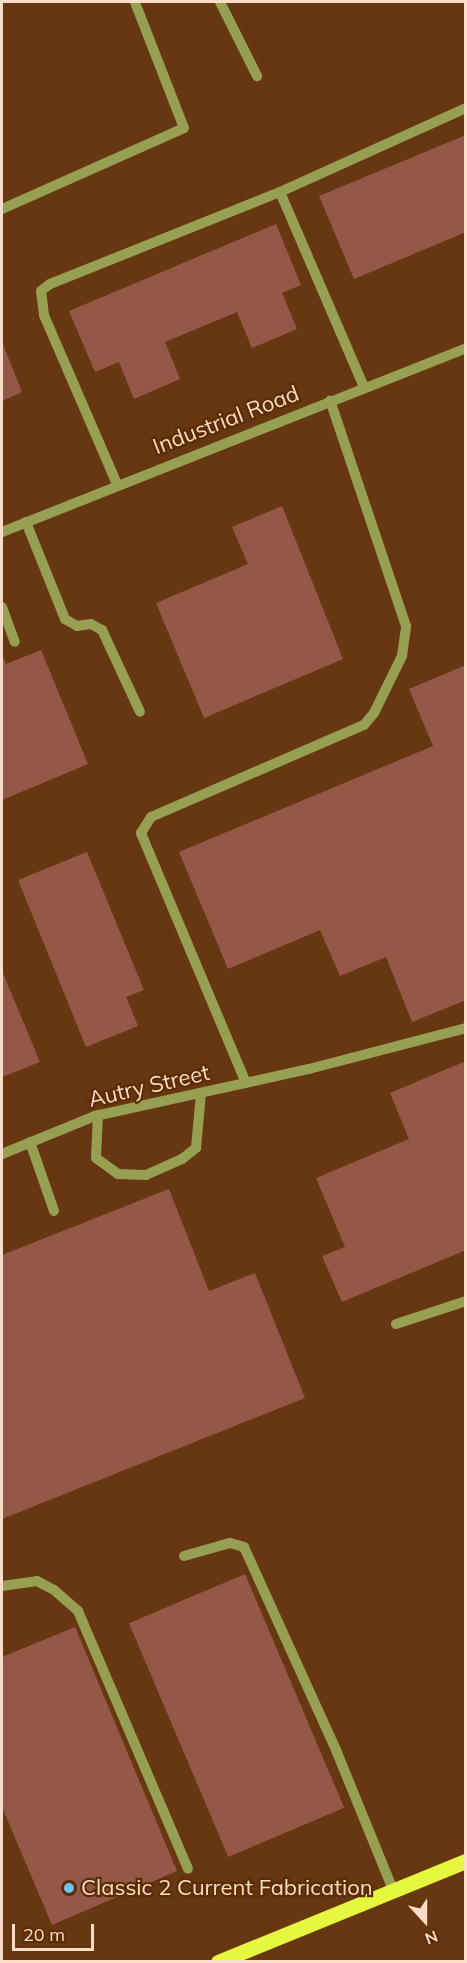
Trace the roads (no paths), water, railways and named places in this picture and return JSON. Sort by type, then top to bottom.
[{"type":"main road","points":[[218,1962],[465,1861]]},
{"type":"street","points":[[2,209],[184,128],[135,2]]},
{"type":"street","points":[[220,2],[256,76]]},
{"type":"street","points":[[117,484],[44,315],[41,291],[51,284],[280,192],[465,108]]},
{"type":"street","points":[[280,192],[364,387]]},
{"type":"street","name":"Industrial Road","points":[[2,532],[117,484],[465,348]]},
{"type":"street","points":[[246,1083],[141,833],[151,817],[364,725],[374,713],[402,656],[406,626],[330,400]]},
{"type":"street","points":[[26,522],[66,619],[76,626],[91,624],[102,630],[140,712]]},
{"type":"street","points":[[2,608],[15,642]]},
{"type":"street","name":"Autry Street","points":[[2,1154],[98,1115],[309,1069],[465,1028]]},
{"type":"street","points":[[98,1115],[96,1158],[118,1174],[146,1175],[182,1159],[196,1148],[201,1093]]},
{"type":"street","points":[[30,1142],[54,1211]]},
{"type":"street","points":[[396,1324],[465,1301]]},
{"type":"street","points":[[184,1556],[230,1543],[244,1547],[336,1750],[393,1890]]},
{"type":"street","points":[[2,1586],[37,1581],[78,1611],[189,1869]]},
{"type":"place","name":"Classic 2 Current Fabrication","points":[[69,1888]]}]
